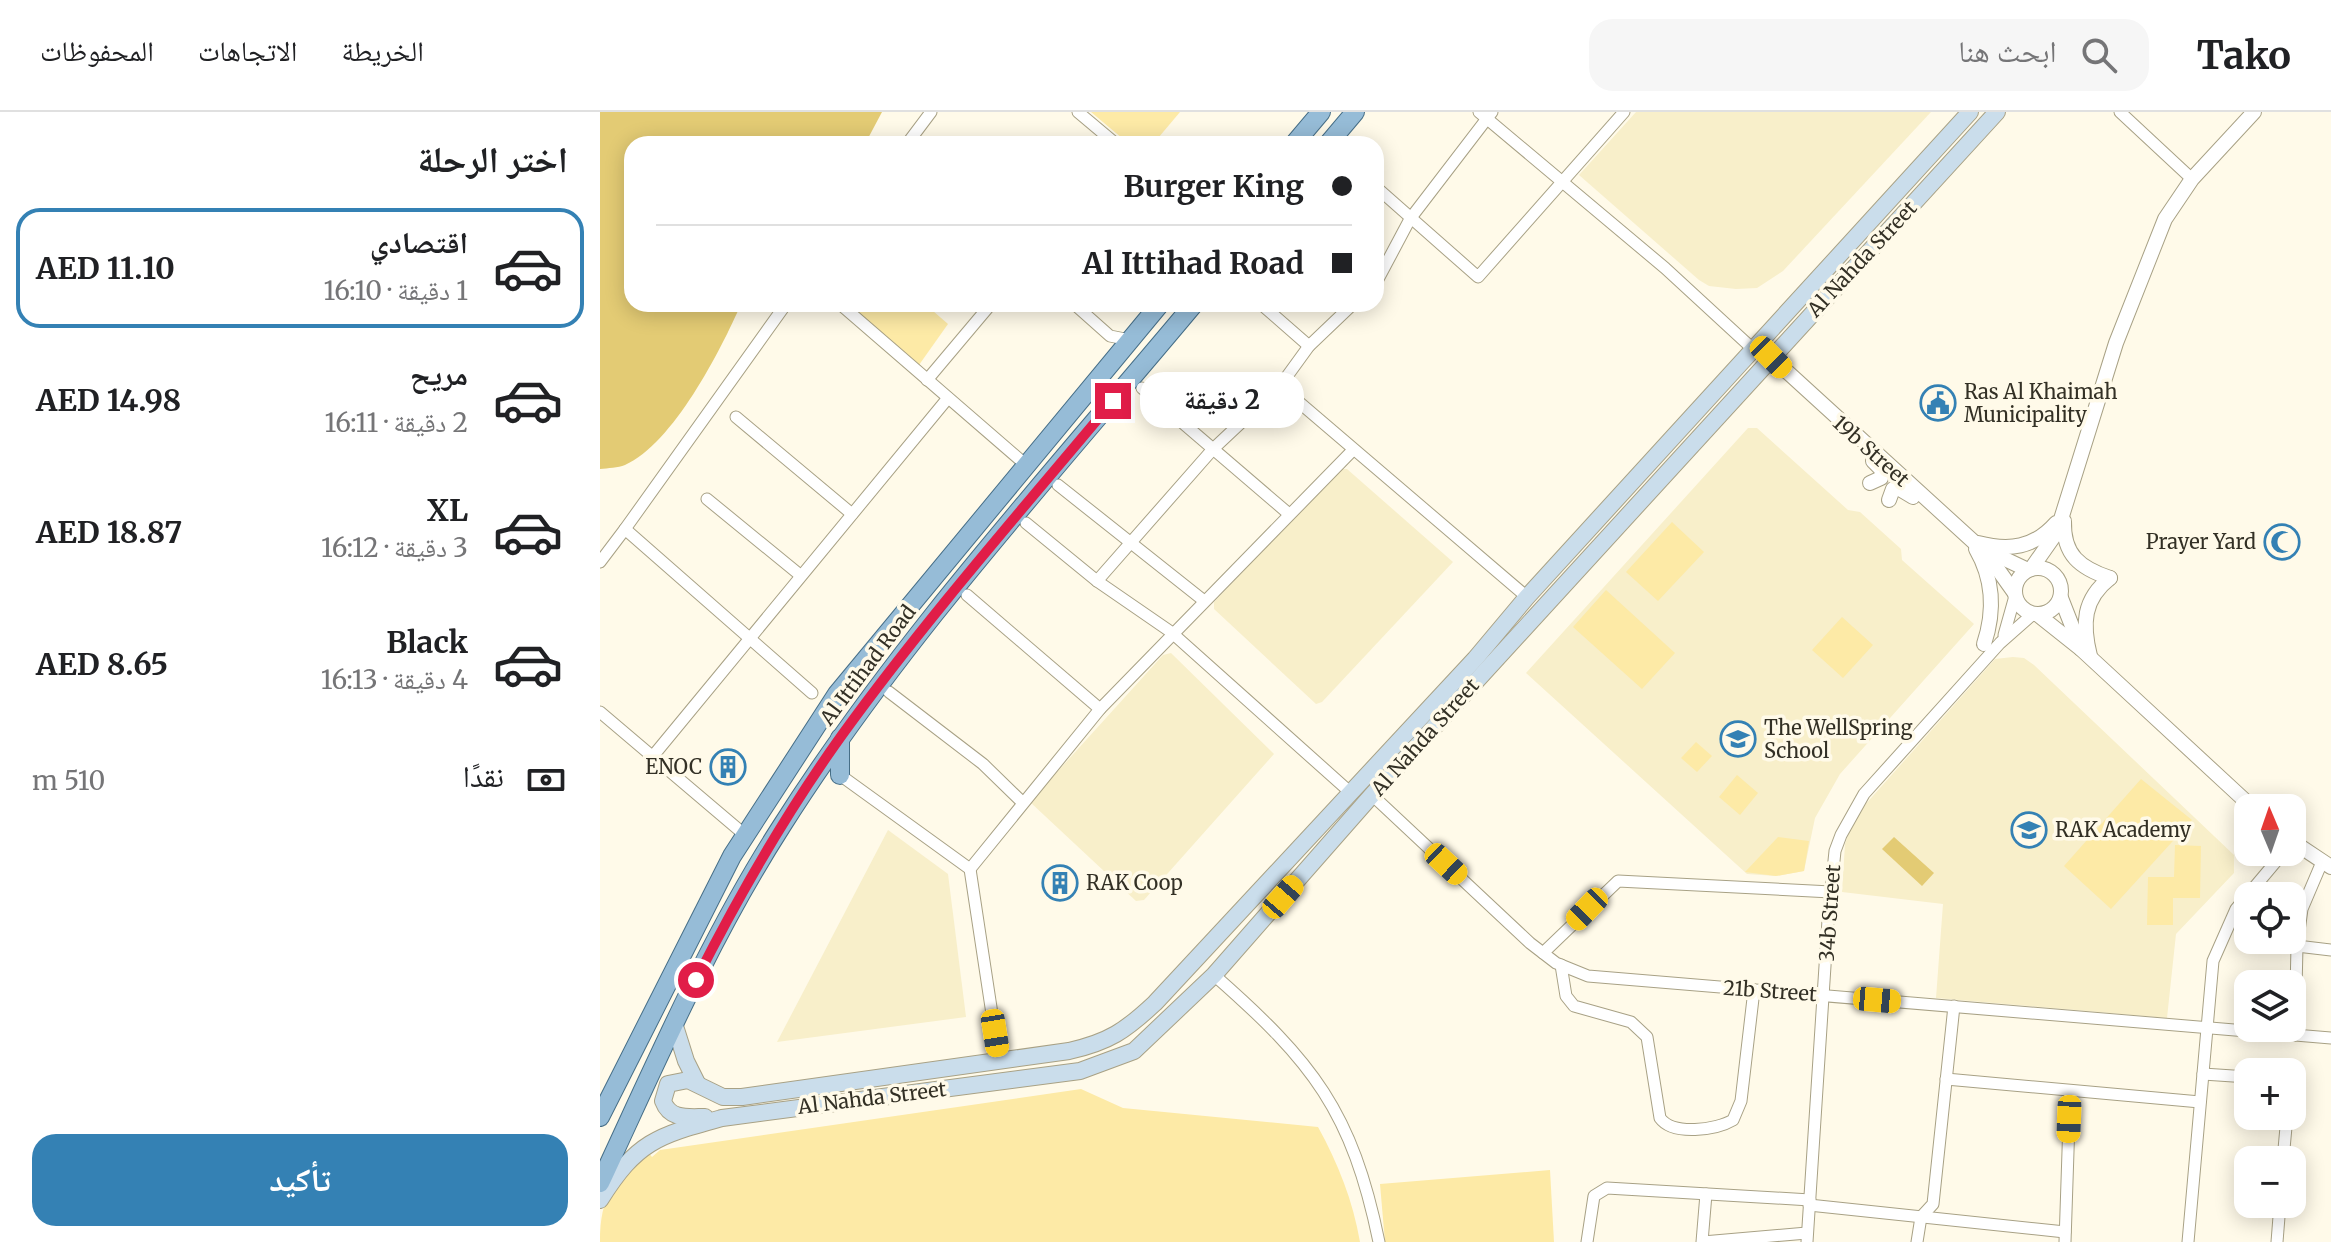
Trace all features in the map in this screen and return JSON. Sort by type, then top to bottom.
[{"type":"main road","points":[[1301,136],[1321,112]]},
{"type":"main road","points":[[1335,136],[1355,112]]},
{"type":"main road","name":"Al Nahda Street","points":[[697,1083],[723,1097],[742,1097],[1069,1051],[1100,1044],[1122,1033],[1155,1003],[1475,659],[1527,597],[1970,112]]},
{"type":"main road","name":"Al Nahda Street","points":[[722,1118],[1080,1071],[1113,1062],[1156,1034],[1214,975],[1372,795],[1997,112]]},
{"type":"main road","points":[[1903,184],[1911,192],[1904,214]]},
{"type":"main road","name":"Al Ittihad Road","points":[[600,1117],[642,1029],[745,835],[837,694],[1153,312]]},
{"type":"main road","name":"Al Ittihad Road","points":[[600,1183],[674,1023],[747,882],[840,738],[914,640],[1005,530],[1055,483],[1188,312]]},
{"type":"main road","points":[[992,507],[990,528],[996,532],[1005,530]]},
{"type":"main road","points":[[1458,701],[1449,699],[1448,693],[1475,659]]},
{"type":"main road","points":[[840,738],[840,775]]},
{"type":"main road","points":[[674,1023],[697,1083]]},
{"type":"main road","points":[[697,1083],[679,1080],[668,1084],[663,1093],[665,1108],[680,1117],[722,1118]]},
{"type":"main road","points":[[600,1200],[625,1162],[645,1145],[667,1133],[722,1118]]},
{"type":"street","points":[[913,136],[931,112]]},
{"type":"street","points":[[1078,112],[1106,136]]},
{"type":"street","points":[[1384,195],[1478,277],[1624,112]]},
{"type":"street","points":[[2120,112],[2192,179]]},
{"type":"street","points":[[2238,794],[2086,654],[2020,606],[2015,594],[2018,580],[2030,570],[2057,532],[2121,330],[2165,219],[2192,179],[2254,112]]},
{"type":"street","points":[[1384,268],[1410,219],[1486,114],[1754,350]]},
{"type":"street","points":[[600,562],[780,312]]},
{"type":"street","points":[[849,312],[1026,465]]},
{"type":"street","points":[[927,380],[984,312]]},
{"type":"street","points":[[1083,312],[1110,336],[1130,340]]},
{"type":"street","points":[[1270,312],[1309,346]]},
{"type":"street","points":[[1097,581],[1213,449],[1280,386],[1309,346],[1345,312]]},
{"type":"street","name":"19b Street","points":[[1771,357],[1999,566],[2015,594]]},
{"type":"street","points":[[1280,386],[1527,597]]},
{"type":"street","points":[[1142,388],[1289,514]]},
{"type":"street","points":[[1807,393],[1810,404],[1879,466],[1881,478],[1870,483]]},
{"type":"street","points":[[653,756],[948,398]]},
{"type":"street","points":[[736,417],[852,514]]},
{"type":"street","points":[[970,869],[1100,709],[1171,632],[1353,450]]},
{"type":"street","points":[[1055,483],[1129,545],[1203,600]]},
{"type":"street","points":[[1889,500],[1893,489],[1904,489],[1938,519],[1953,526]]},
{"type":"street","points":[[707,499],[800,575]]},
{"type":"street","points":[[1972,541],[2008,548],[2023,546],[2047,533],[2065,509]]},
{"type":"street","points":[[2065,509],[2065,540],[2070,555],[2079,565],[2110,578],[2098,588],[2086,612],[2086,654]]},
{"type":"street","points":[[1026,523],[1097,581],[1171,632],[1351,793]]},
{"type":"street","points":[[625,529],[812,693]]},
{"type":"street","points":[[2056,577],[2057,532]]},
{"type":"street","points":[[1972,541],[1986,568],[1992,596],[1990,626],[1984,644]]},
{"type":"street","name":"19b Street","points":[[1972,541],[2030,570]]},
{"type":"street","points":[[2030,570],[2045,569],[2056,577],[2061,587],[2061,598],[2086,654]]},
{"type":"street","name":"34b Street","points":[[2000,643],[2015,594]]},
{"type":"street","points":[[967,595],[1100,709]]},
{"type":"street","points":[[2035,614],[2049,612],[2061,598]]},
{"type":"street","name":"34b Street","points":[[1807,1237],[1835,851],[1849,815],[1864,794],[2000,643],[2035,614]]},
{"type":"street","points":[[889,692],[983,764],[1022,802]]},
{"type":"street","points":[[600,712],[745,835]]},
{"type":"street","points":[[840,775],[970,869],[999,1060]]},
{"type":"street","name":"21b Street","points":[[1372,795],[1543,953],[1561,965],[1599,978],[2234,1030]]},
{"type":"street","points":[[2306,853],[2326,864],[2306,902]]},
{"type":"street","points":[[2188,1242],[2213,961],[2225,928],[2271,866]]},
{"type":"street","points":[[1543,953],[1618,881],[1831,892]]},
{"type":"street","points":[[2306,947],[2331,950]]},
{"type":"street","points":[[1561,965],[1566,996],[1574,1006],[1631,1022],[1647,1037],[1660,1118],[1670,1126],[1711,1130],[1733,1120],[1741,1101],[1754,990]]},
{"type":"street","points":[[1214,975],[1271,1025],[1302,1058],[1330,1100],[1354,1146],[1368,1188],[1379,1242]]},
{"type":"street","points":[[1917,1242],[1921,1217],[1933,1204],[1954,1006]]},
{"type":"street","name":"21b Street","points":[[2306,1036],[2331,1038]]},
{"type":"street","points":[[2203,1074],[2234,1076]]},
{"type":"street","points":[[1946,1079],[2200,1102]]},
{"type":"street","points":[[1587,1242],[1594,1196],[1601,1191],[1706,1194],[1809,1202],[2065,1237],[2070,1091]]},
{"type":"street","points":[[1706,1194],[1703,1242],[1807,1237]]},
{"type":"street","points":[[2277,1242],[2279,1218]]},
{"type":"shaded area","points":[[600,112],[882,112],[869,136],[624,136],[624,312],[737,312],[694,394],[661,437],[625,465],[600,469]]},
{"type":"shaded area","points":[[1091,112],[1180,112],[1160,136],[1120,136]]},
{"type":"shaded area","points":[[1636,112],[1931,112],[1783,271],[1757,288],[1736,289],[1709,286],[1699,280],[1579,175]]},
{"type":"shaded area","points":[[852,312],[934,312],[948,324],[914,372]]},
{"type":"shaded area","points":[[1748,428],[1757,428],[1848,510],[1860,512],[1901,549],[1902,560],[1974,624],[1840,774],[1815,818],[1804,871],[1776,876],[1747,874],[1526,673]]},
{"type":"shaded area","points":[[1341,469],[1347,469],[1453,562],[1322,702],[1316,704],[1214,609],[1214,602]]},
{"type":"shaded area","points":[[1672,522],[1704,552],[1658,601],[1626,572]]},
{"type":"shaded area","points":[[1606,590],[1675,653],[1642,689],[1573,627]]},
{"type":"shaded area","points":[[1842,617],[1873,645],[1843,678],[1812,650]]},
{"type":"shaded area","points":[[1171,653],[1274,754],[1144,900],[1136,901],[1030,802],[1163,655]]},
{"type":"shaded area","name":"RAK Academy","points":[[2024,658],[2034,665],[2234,855],[2234,873],[2176,934],[2167,1018],[1936,998],[1943,904],[1842,892],[1845,844],[1855,816],[1995,659]]},
{"type":"shaded area","points":[[1696,742],[1712,756],[1697,772],[1681,758]]},
{"type":"shaded area","points":[[1737,775],[1758,793],[1740,815],[1719,797]]},
{"type":"shaded area","points":[[2141,779],[2192,820],[2111,909],[2064,866]]},
{"type":"shaded area","points":[[888,830],[948,874],[966,1017],[777,1042]]},
{"type":"shaded area","points":[[1778,837],[1809,841],[1804,871],[1776,876],[1745,872]]},
{"type":"shaded area","points":[[1894,837],[1934,873],[1922,886],[1882,849]]},
{"type":"shaded area","points":[[2175,845],[2201,846],[2200,898],[2173,898],[2173,925],[2147,925],[2148,877],[2174,877]]},
{"type":"shaded area","points":[[1081,1089],[1123,1108],[1318,1127],[1344,1183],[1360,1242],[600,1242],[603,1212],[611,1191],[648,1152],[652,1157],[660,1150]]},
{"type":"shaded area","points":[[1550,1170],[1554,1242],[1385,1242],[1380,1184]]},
{"type":"place","name":"Ras Al Khaimah Municipality","points":[[1938,403]]},
{"type":"place","name":"Prayer Yard","points":[[2282,542]]},
{"type":"place","name":"The WellSpring School","points":[[1738,739]]},
{"type":"place","name":"ENOC","points":[[728,767]]},
{"type":"place","name":"RAK Academy","points":[[2029,830]]},
{"type":"place","name":"RAK Coop","points":[[1060,883]]},
{"type":"route","points":[[696,980],[747,882],[840,738],[963,579],[1113,401]]}]
